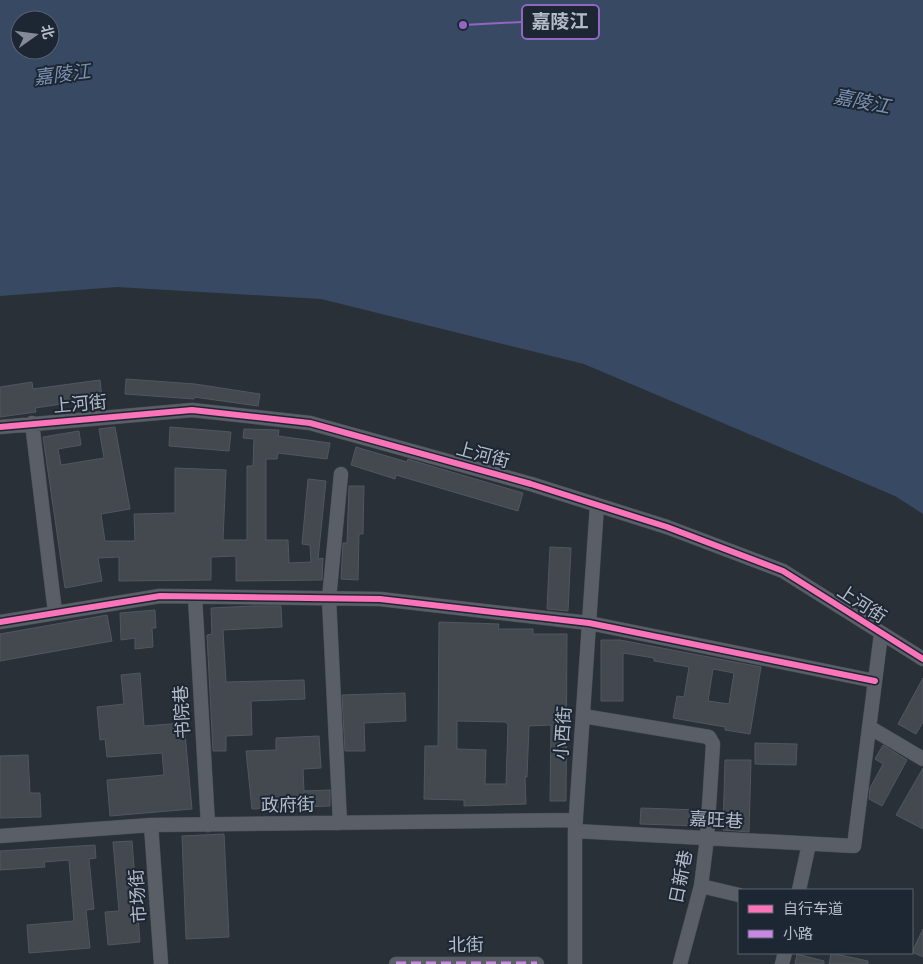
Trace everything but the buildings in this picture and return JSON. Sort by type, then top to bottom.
[{"type":"street","name":"上河街","points":[[0,427],[192,410],[310,423],[531,484],[667,527],[783,570],[923,659]]},
{"type":"street","points":[[32,423],[55,612]]},
{"type":"street","points":[[340,823],[329,599],[341,474]]},
{"type":"street","name":"小西街","points":[[575,964],[576,825],[597,505]]},
{"type":"street","points":[[0,622],[160,596],[380,599],[589,623],[875,681]]},
{"type":"street","name":"书院巷","points":[[194,597],[208,825]]},
{"type":"street","points":[[881,634],[869,727],[923,759]]},
{"type":"street","name":"日新巷","points":[[583,716],[708,736],[713,744],[707,838],[700,886],[680,964]]},
{"type":"street","name":"嘉旺巷","points":[[576,825],[707,838],[854,846],[869,727]]},
{"type":"street","name":"政府街","points":[[0,836],[152,825],[340,823],[576,825]]},
{"type":"street","name":"市场街","points":[[152,825],[161,964]]},
{"type":"street","points":[[798,889],[809,844]]},
{"type":"street","points":[[700,886],[738,895]]},
{"type":"street","name":"北街","points":[[396,964],[537,964]]},
{"type":"water","points":[[0,0],[923,0],[923,514],[895,496],[584,364],[321,299],[117,287],[0,296]]},
{"type":"marked path","points":[[396,964],[537,964]]},
{"type":"cycle path","points":[[0,427],[192,410],[310,423],[531,484],[667,527],[783,571],[923,659]]},
{"type":"cycle path","points":[[0,622],[160,596],[380,599],[589,623],[875,681]]},
{"type":"place","name":"嘉陵江","points":[[463,25]]}]
